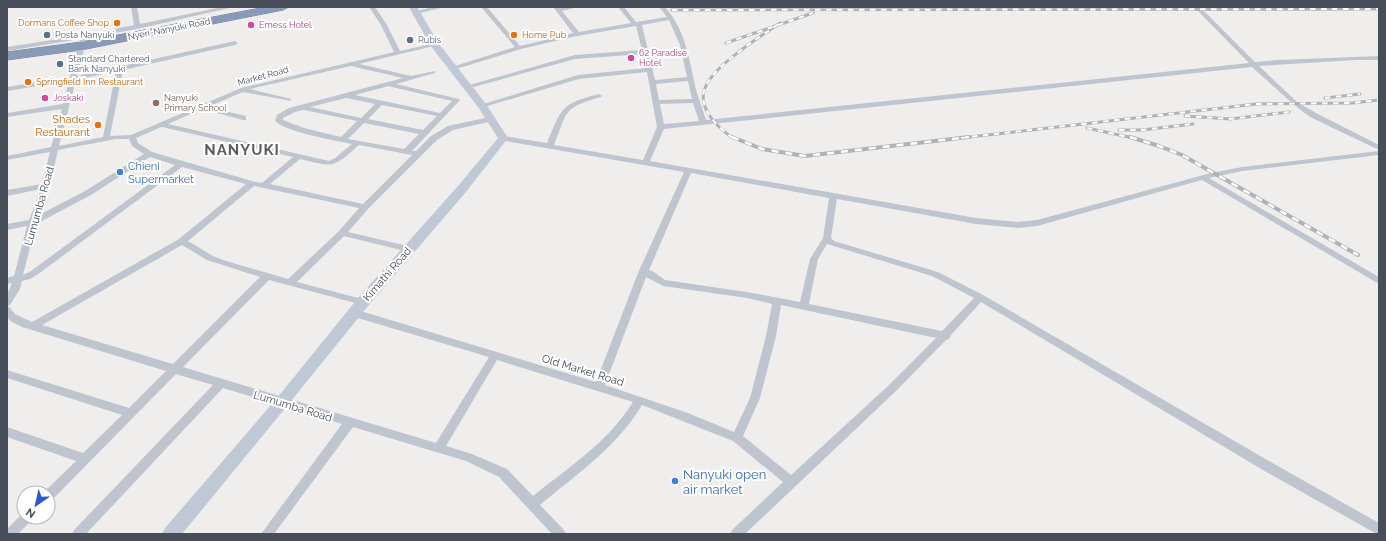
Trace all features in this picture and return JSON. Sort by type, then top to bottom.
[{"type":"highway","name":"Nyeri-Nanyuki Road","points":[[8,54],[283,7]]},
{"type":"street","points":[[134,7],[137,27]]},
{"type":"street","points":[[82,42],[137,27],[231,7]]},
{"type":"street","points":[[372,7],[384,25],[398,54]]},
{"type":"street","points":[[442,7],[415,10],[435,45],[482,106],[503,138],[976,221],[1018,225],[1049,220],[1202,177],[1242,169],[1379,153]]},
{"type":"street","points":[[484,7],[519,48]]},
{"type":"street","points":[[557,9],[575,7]]},
{"type":"street","points":[[621,7],[636,23],[646,52],[656,102],[660,127],[646,163]]},
{"type":"street","points":[[662,7],[675,22],[684,44],[696,101],[703,121]]},
{"type":"street","points":[[1197,7],[1277,88],[1300,107],[1379,148]]},
{"type":"street","points":[[557,9],[576,34]]},
{"type":"street","points":[[454,68],[519,48],[576,34],[672,18]]},
{"type":"street","name":"Lumumba Road","points":[[7,303],[15,289],[32,222],[46,186],[54,148],[82,42]]},
{"type":"street","points":[[7,89],[72,79],[235,43]]},
{"type":"street","name":"Market Road","points":[[7,158],[116,136],[132,137],[243,89],[435,45]]},
{"type":"street","points":[[468,87],[575,57],[646,52]]},
{"type":"street","points":[[660,127],[703,121],[1255,65],[1356,58],[1379,58]]},
{"type":"street","points":[[349,64],[413,78]]},
{"type":"street","points":[[106,139],[120,69]]},
{"type":"street","points":[[482,106],[578,77],[649,70]]},
{"type":"street","points":[[419,154],[357,143],[288,127],[279,121],[280,117],[285,114],[302,108],[391,85],[433,72]]},
{"type":"street","points":[[652,82],[691,79]]},
{"type":"street","points":[[391,85],[456,99],[406,152]]},
{"type":"street","points":[[243,89],[254,93],[289,100]]},
{"type":"street","points":[[345,96],[440,115]]},
{"type":"street","points":[[550,146],[563,113],[570,106],[599,96]]},
{"type":"street","points":[[656,102],[696,101]]},
{"type":"street","points":[[343,139],[379,104]]},
{"type":"street","points":[[7,115],[65,106]]},
{"type":"street","points":[[202,107],[243,118]]},
{"type":"street","points":[[302,108],[424,133]]},
{"type":"street","points":[[290,283],[342,233],[365,207],[434,138],[444,131],[490,119]]},
{"type":"street","points":[[162,125],[298,157],[332,163],[338,160],[357,143]]},
{"type":"street","points":[[132,137],[135,144],[149,154],[182,164],[252,183],[365,207]]},
{"type":"street","name":"Kimathi Road","points":[[171,534],[282,402],[363,302],[462,189],[503,138]]},
{"type":"street","points":[[7,227],[32,222],[88,193],[149,154]]},
{"type":"street","points":[[264,185],[298,157]]},
{"type":"street","points":[[7,281],[27,277],[39,270],[182,164]]},
{"type":"street","points":[[599,388],[642,273],[688,171]]},
{"type":"street","points":[[1202,177],[1379,281]]},
{"type":"street","points":[[33,326],[182,241],[252,183]]},
{"type":"street","points":[[7,193],[46,186]]},
{"type":"street","points":[[804,306],[814,259],[827,238],[834,195]]},
{"type":"street","points":[[342,233],[409,249]]},
{"type":"street","points":[[827,238],[831,243],[837,246],[935,274],[980,297],[1272,469],[1379,530]]},
{"type":"street","points":[[182,241],[210,258],[290,283],[363,302]]},
{"type":"street","points":[[642,273],[650,274],[663,283],[747,295],[946,336]]},
{"type":"street","points":[[56,488],[267,276]]},
{"type":"street","points":[[736,534],[790,481],[844,434],[946,336],[980,297]]},
{"type":"street","points":[[737,438],[755,398],[771,336],[777,302]]},
{"type":"street","name":"Lumumba Road","points":[[7,310],[12,317],[33,326],[220,384],[468,457],[503,473],[560,534]]},
{"type":"street","name":"Old Market Road","points":[[354,313],[640,400],[684,416],[737,438],[790,481]]},
{"type":"street","points":[[439,448],[495,355]]},
{"type":"street","points":[[7,374],[131,413]]},
{"type":"street","points":[[78,534],[220,384]]},
{"type":"street","points":[[532,504],[603,446],[624,425],[640,400]]},
{"type":"street","points":[[267,534],[350,422]]},
{"type":"street","points":[[7,432],[85,459]]},
{"type":"street","points":[[10,534],[19,525]]},
{"type":"railway","points":[[672,10],[1379,9]]},
{"type":"railway","points":[[776,26],[813,13]]},
{"type":"railway","points":[[776,26],[780,23]]},
{"type":"railway","points":[[726,43],[776,26]]},
{"type":"railway","points":[[733,138],[715,123],[706,110],[703,95],[705,88],[710,79],[727,61],[776,26]]},
{"type":"railway","points":[[1325,98],[1360,94]]},
{"type":"railway","points":[[961,138],[1256,104],[1352,103],[1379,100]]},
{"type":"railway","points":[[1185,116],[1230,119],[1289,112]]},
{"type":"railway","points":[[1119,130],[1142,130],[1193,124]]},
{"type":"railway","points":[[1087,128],[1133,138]]},
{"type":"railway","points":[[732,137],[762,149],[805,156],[969,137]]},
{"type":"railway","points":[[1130,137],[1182,155],[1358,255]]},
{"type":"place","name":"Dormans Coffee Shop","points":[[117,23]]},
{"type":"place","name":"Emess Hotel","points":[[251,25]]},
{"type":"place","name":"Posta Nanyuki","points":[[47,35]]},
{"type":"place","name":"Home Pub","points":[[514,35]]},
{"type":"place","name":"Rubis","points":[[410,40]]},
{"type":"place","name":"62 Paradise Hotel","points":[[631,58]]},
{"type":"place","name":"Standard Chartered Bank Nanyuki","points":[[60,64]]},
{"type":"place","name":"Springfield Inn Restaurant","points":[[28,82]]},
{"type":"place","name":"Joskaki","points":[[45,98]]},
{"type":"place","name":"Nanyuki Primary School","points":[[156,103]]},
{"type":"place","name":"Shades Restaurant","points":[[98,125]]},
{"type":"place","name":"Chieni Supermarket","points":[[120,172]]},
{"type":"place","name":"Nanyuki open air market","points":[[675,481]]},
{"type":"district","name":"NANYUKI","points":[[242,150]]}]
